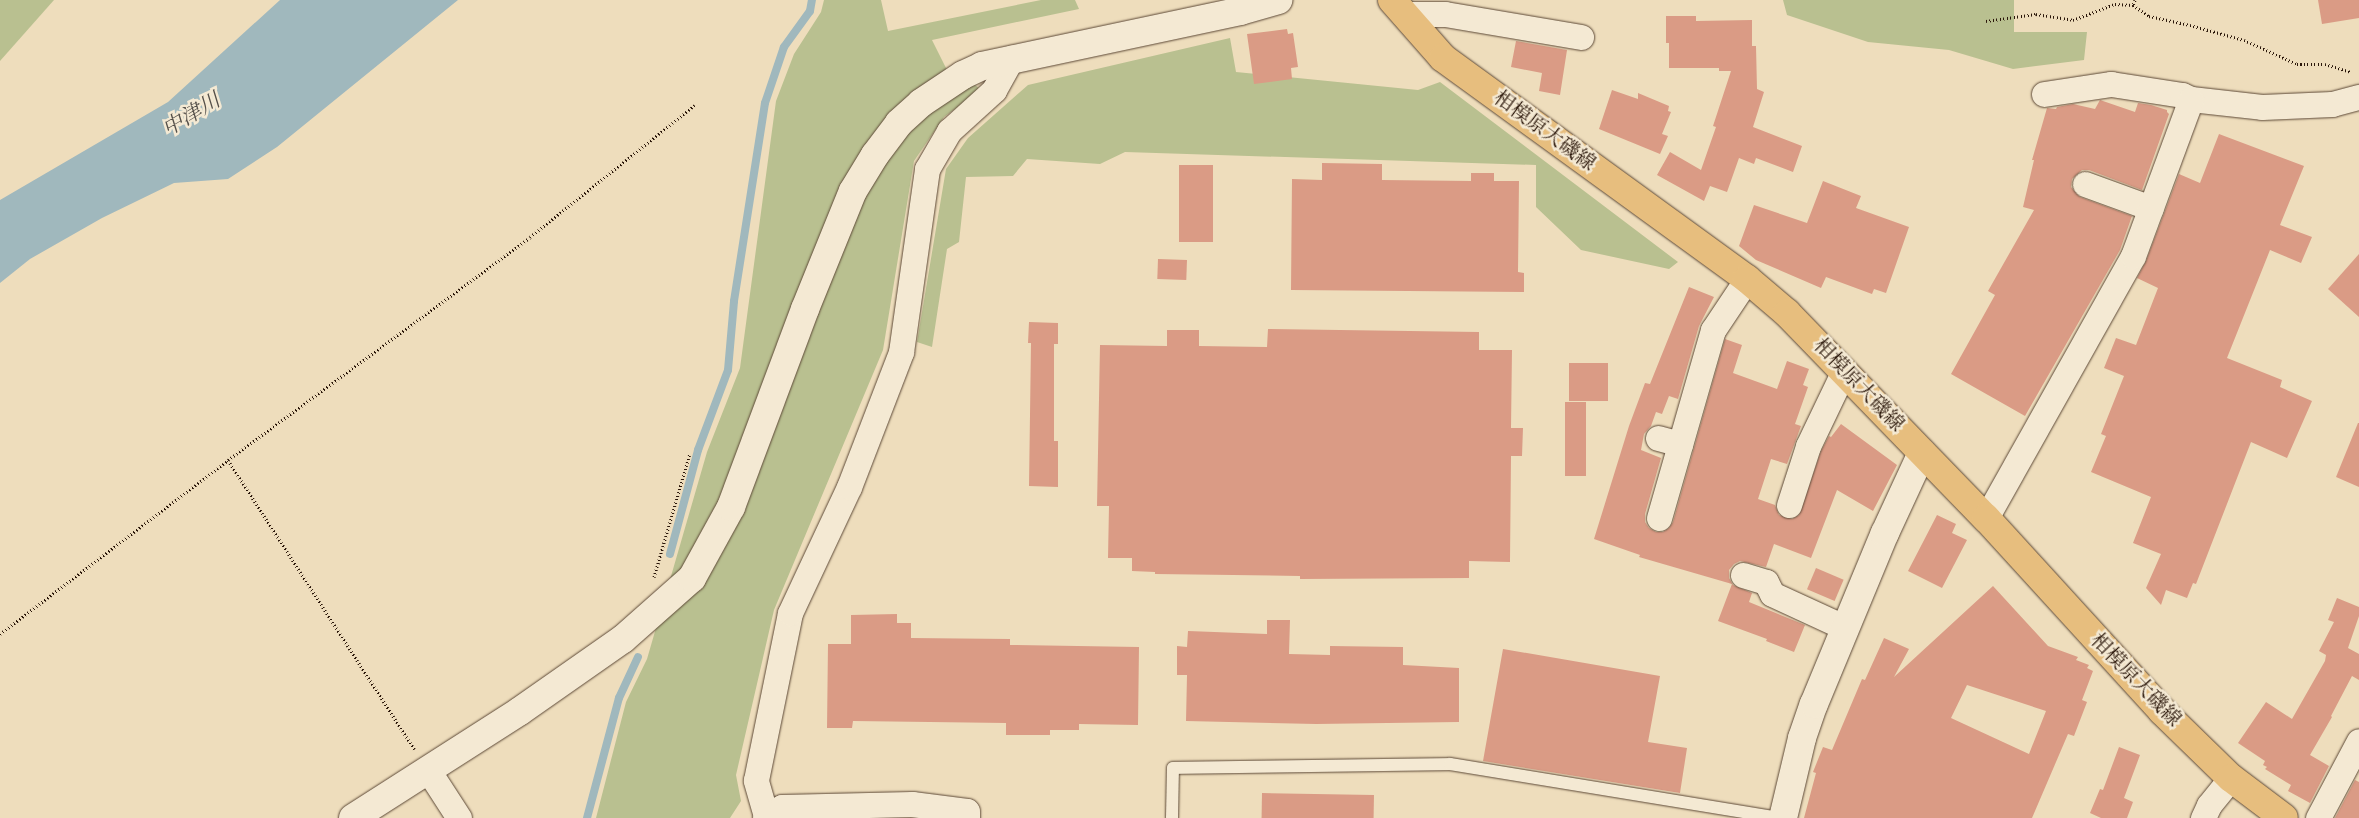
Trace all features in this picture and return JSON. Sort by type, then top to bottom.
[{"type":"main road","name":"相模原大磯線","points":[[1398,7],[1443,58],[1747,279],[1787,313],[1986,518],[2162,711],[2231,778],[2284,818]]},
{"type":"street","points":[[353,818],[520,711],[615,644],[692,578],[731,507],[853,191],[875,155],[899,123],[943,87],[982,66],[1012,58],[1240,11],[1278,0]]},
{"type":"street","points":[[1398,7],[1581,37]]},
{"type":"street","points":[[967,818],[967,811],[912,804],[782,807],[766,817],[756,780],[790,613],[849,487],[900,352],[927,169],[949,131],[994,90],[1012,58]]},
{"type":"street","points":[[2044,94],[2111,84],[2182,95],[2191,99],[2262,107],[2332,104],[2359,97]]},
{"type":"street","points":[[1986,518],[2133,256],[2191,99]]},
{"type":"street","points":[[2085,184],[2151,208]]},
{"type":"street","points":[[1659,518],[1669,441],[1713,330],[1747,279]]},
{"type":"street","points":[[1787,489],[1844,371]]},
{"type":"street","points":[[1782,818],[1802,738],[1885,533],[1922,453]]},
{"type":"street","points":[[1743,575],[1766,582],[1769,602],[1846,628]]},
{"type":"street","points":[[2318,818],[2359,741]]},
{"type":"street","points":[[428,770],[459,818]]},
{"type":"street","points":[[2203,818],[2209,805],[2231,778]]},
{"type":"lane","points":[[1172,818],[1173,768],[1450,764],[1782,818]]},
{"type":"path","points":[[2134,5],[2135,0]]},
{"type":"path","points":[[1986,21],[2036,14],[2074,20],[2115,4],[2134,5],[2149,16],[2244,40],[2297,64],[2325,64],[2359,75]]},
{"type":"path","points":[[0,634],[228,460],[522,242],[696,105]]},
{"type":"path","points":[[658,608],[654,574],[690,453]]},
{"type":"path","points":[[228,460],[428,770]]},
{"type":"green space","points":[[0,0],[54,0],[0,61]]},
{"type":"green space","points":[[824,0],[881,0],[888,31],[1041,0],[1075,0],[1079,9],[932,40],[959,94],[974,84],[981,90],[944,117],[914,161],[883,350],[774,610],[736,775],[741,801],[730,818],[596,818],[626,702],[647,659],[707,452],[740,368],[776,101],[794,54],[821,12]]},
{"type":"green space","points":[[1783,0],[2014,0],[2014,32],[2087,32],[2084,60],[2013,69],[1949,50],[1868,42],[1787,15]]},
{"type":"green space","points":[[1230,38],[1236,72],[1418,90],[1440,82],[1678,262],[1669,269],[1581,250],[1536,207],[1536,165],[1125,152],[1100,164],[1027,159],[1013,176],[966,177],[959,242],[947,249],[932,347],[917,342],[946,169],[968,138],[1028,85]]},
{"type":"water","name":"中津川","points":[[280,0],[458,0],[277,147],[228,179],[174,183],[102,218],[30,259],[0,283],[0,200],[168,102]]},
{"type":"building","points":[[2318,0],[2359,0],[2359,18],[2322,24]]},
{"type":"building","points":[[1666,16],[1696,16],[1696,21],[1752,20],[1752,46],[1756,46],[1757,89],[1764,92],[1753,127],[1802,146],[1793,172],[1756,158],[1754,164],[1739,158],[1727,192],[1710,186],[1704,201],[1657,175],[1670,152],[1701,170],[1716,127],[1713,126],[1731,71],[1719,71],[1719,68],[1669,68],[1669,43],[1666,43]]},
{"type":"building","points":[[1287,29],[1288,34],[1293,33],[1298,67],[1291,68],[1292,79],[1254,84],[1247,34]]},
{"type":"building","points":[[1516,41],[1567,50],[1560,95],[1539,91],[1542,73],[1511,67]]},
{"type":"building","points":[[1612,90],[1638,99],[1638,93],[1669,106],[1668,111],[1671,112],[1662,134],[1668,136],[1660,154],[1599,129]]},
{"type":"building","points":[[2100,100],[2135,112],[2138,103],[2151,105],[2167,110],[2169,114],[2142,190],[2089,170],[2082,170],[2072,179],[2071,187],[2080,197],[2132,216],[2120,250],[2025,416],[1951,374],[1995,295],[1988,291],[2034,210],[2023,207],[2034,160],[2032,160],[2047,108],[2056,109],[2057,107],[2073,104],[2095,109]]},
{"type":"building","points":[[2219,134],[2304,166],[2280,225],[2312,237],[2301,263],[2270,250],[2227,358],[2282,380],[2280,387],[2312,401],[2287,458],[2251,442],[2196,584],[2193,583],[2187,598],[2166,590],[2161,605],[2146,588],[2161,554],[2133,543],[2151,497],[2091,472],[2106,436],[2101,434],[2124,376],[2104,368],[2116,338],[2136,345],[2158,288],[2137,278],[2146,261],[2179,174],[2200,183]]},
{"type":"building","points":[[1322,163],[1382,164],[1382,180],[1471,181],[1471,173],[1494,173],[1494,181],[1519,181],[1518,272],[1524,273],[1524,292],[1291,290],[1292,179],[1322,180]]},
{"type":"building","points":[[1179,165],[1213,165],[1213,242],[1179,242]]},
{"type":"building","points":[[1823,181],[1861,196],[1856,208],[1909,227],[1886,293],[1874,289],[1872,294],[1826,277],[1821,288],[1756,260],[1739,246],[1754,205],[1807,223]]},
{"type":"building","points":[[2359,254],[2359,317],[2328,289]]},
{"type":"building","points":[[1158,259],[1187,260],[1186,280],[1157,279]]},
{"type":"building","points":[[1689,287],[1714,297],[1699,326],[1678,399],[1669,396],[1662,414],[1656,412],[1651,426],[1644,434],[1641,450],[1661,458],[1645,514],[1645,522],[1649,528],[1656,532],[1663,532],[1673,522],[1725,339],[1742,345],[1733,373],[1777,389],[1787,361],[1809,369],[1803,385],[1808,387],[1795,424],[1801,426],[1787,464],[1771,459],[1758,499],[1775,505],[1779,515],[1792,519],[1799,515],[1821,451],[1829,436],[1831,437],[1841,424],[1897,465],[1873,511],[1837,490],[1811,558],[1774,544],[1766,567],[1740,561],[1729,570],[1729,578],[1733,585],[1752,593],[1749,602],[1805,625],[1794,652],[1766,641],[1767,639],[1718,621],[1732,584],[1639,557],[1640,555],[1594,539],[1629,426],[1645,383],[1650,384]]},
{"type":"building","points":[[1029,322],[1058,323],[1058,344],[1054,344],[1054,441],[1058,441],[1058,487],[1029,486],[1031,343],[1028,343]]},
{"type":"building","points":[[1268,329],[1479,332],[1479,350],[1512,350],[1511,428],[1523,428],[1522,456],[1511,456],[1510,562],[1469,561],[1469,578],[1300,579],[1300,576],[1155,574],[1155,572],[1132,571],[1132,558],[1108,558],[1109,506],[1097,506],[1100,345],[1167,346],[1167,330],[1199,330],[1199,346],[1267,347]]},
{"type":"building","points":[[1569,363],[1608,363],[1608,401],[1569,401]]},
{"type":"building","points":[[1565,402],[1586,402],[1586,476],[1565,476]]},
{"type":"building","points":[[2359,423],[2359,487],[2336,477]]},
{"type":"building","points":[[1937,515],[1956,524],[1952,533],[1967,540],[1942,588],[1908,571]]},
{"type":"building","points":[[1816,568],[1844,580],[1835,601],[1807,589]]},
{"type":"building","points":[[1993,586],[2048,646],[2078,657],[2076,660],[2089,665],[2087,668],[2093,671],[2082,700],[2087,702],[2074,736],[2068,734],[2032,818],[1804,818],[1816,773],[1813,772],[1823,747],[1832,750],[1862,679],[1865,680],[1884,638],[1909,649],[1894,677]],"holes":[[[1967,685],[2046,711],[2029,754],[1951,718]]]},
{"type":"building","points":[[2337,598],[2359,607],[2359,616],[2348,648],[2359,654],[2359,680],[2352,676],[2332,717],[2310,755],[2329,766],[2310,803],[2288,791],[2291,785],[2265,769],[2267,767],[2263,765],[2265,761],[2238,743],[2266,702],[2292,719],[2325,661],[2326,655],[2319,651],[2334,622],[2328,620]]},
{"type":"building","points":[[897,614],[897,623],[911,623],[911,638],[1010,639],[1010,645],[1139,647],[1138,725],[1079,724],[1079,730],[1050,730],[1050,735],[1006,735],[1006,723],[853,721],[852,728],[827,728],[828,644],[851,644],[851,615]]},
{"type":"building","points":[[1267,620],[1290,620],[1289,654],[1330,655],[1330,646],[1403,647],[1403,665],[1459,668],[1459,722],[1316,724],[1186,721],[1187,675],[1177,675],[1177,646],[1187,647],[1188,631],[1267,634]]},
{"type":"building","points":[[1503,649],[1660,676],[1648,742],[1687,748],[1680,793],[1483,761]]},
{"type":"building","points":[[2119,747],[2140,755],[2124,798],[2133,802],[2127,818],[2101,818],[2090,813],[2100,789],[2103,790]]},
{"type":"building","points":[[2355,780],[2359,782],[2359,818],[2335,818]]},
{"type":"building","points":[[1262,793],[1374,795],[1374,818],[1262,818]]},
{"type":"waterway","points":[[670,554],[698,450],[728,370],[734,301],[765,103],[784,47],[810,11],[812,0]]},
{"type":"waterway","points":[[587,818],[619,698],[638,657]]}]
